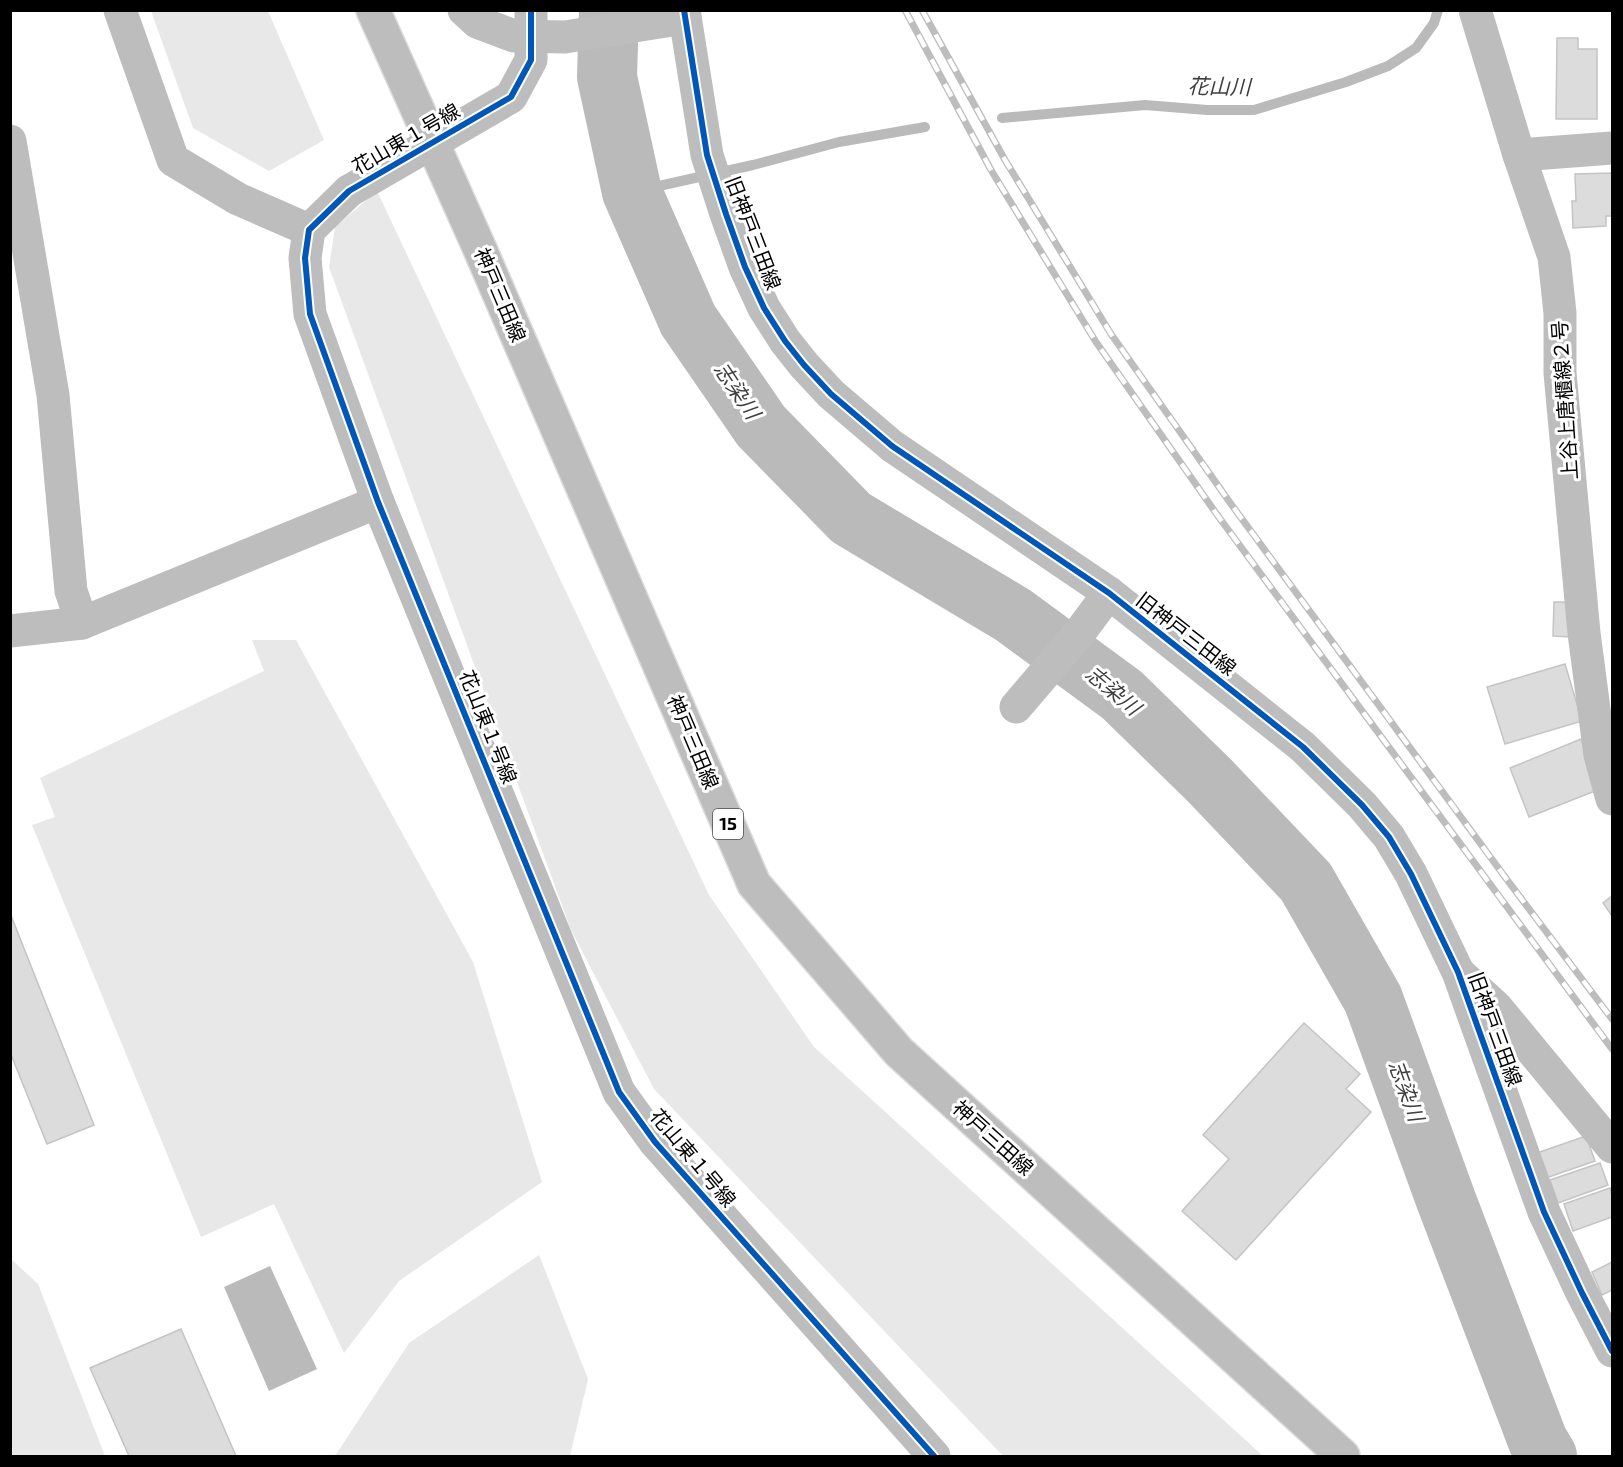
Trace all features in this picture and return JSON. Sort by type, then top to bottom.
[{"type":"street","points":[[120,10],[173,160],[238,199],[309,230]]},
{"type":"street","name":"神戸三田線","points":[[373,10],[479,247],[754,884],[899,1052],[1343,1456]]},
{"type":"street","points":[[464,10],[477,22],[514,36],[565,37],[683,16]]},
{"type":"street","name":"花山東１号線","points":[[531,10],[531,60],[511,97],[349,191],[309,230],[306,258],[310,314],[378,502],[619,1092],[655,1142],[934,1456]]},
{"type":"street","name":"上谷上唐櫃線２号","points":[[1475,10],[1519,155],[1554,257],[1560,313],[1560,373],[1584,633],[1600,755],[1612,798]]},
{"type":"street","name":"旧神戸三田線","points":[[683,16],[706,155],[745,267],[764,308],[785,341],[831,394],[892,446],[1108,593],[1303,747],[1362,805],[1389,837],[1411,874],[1458,972],[1544,1212],[1612,1351]]},
{"type":"street","points":[[10,141],[53,395],[71,591],[82,623]]},
{"type":"street","points":[[1519,155],[1612,148]]},
{"type":"street","points":[[10,631],[82,623],[378,502]]},
{"type":"street","points":[[1016,707],[1080,632],[1108,593]]},
{"type":"street","points":[[1458,972],[1497,1008],[1612,1147]]},
{"type":"shaded area","points":[[151,11],[268,11],[324,140],[269,171],[193,128]]},
{"type":"shaded area","points":[[377,191],[709,895],[814,1047],[1263,1456],[1003,1456],[654,1089],[571,930],[329,267],[335,227]]},
{"type":"shaded area","points":[[252,640],[296,640],[473,962],[542,1182],[399,1281],[344,1353],[274,1204],[201,1237],[32,825],[55,817],[40,778],[264,671]]},
{"type":"shaded area","points":[[539,1255],[588,1379],[570,1456],[335,1456],[409,1343]]},
{"type":"shaded area","points":[[11,1259],[38,1284],[105,1456],[11,1456]]},
{"type":"shaded area","points":[[270,1266],[317,1369],[269,1391],[224,1287]]},
{"type":"building","points":[[1557,38],[1578,38],[1578,49],[1597,49],[1597,119],[1556,119]]},
{"type":"building","points":[[1612,173],[1612,216],[1606,216],[1606,226],[1573,228],[1572,201],[1576,201],[1575,174]]},
{"type":"building","points":[[1554,602],[1573,602],[1571,637],[1553,636]]},
{"type":"building","points":[[1565,664],[1582,721],[1505,744],[1487,687]]},
{"type":"building","points":[[1581,739],[1600,789],[1529,817],[1510,768]]},
{"type":"building","points":[[1612,896],[1612,916],[1603,903]]},
{"type":"building","points":[[10,913],[94,1125],[47,1144],[10,1052]]},
{"type":"building","points":[[1304,1023],[1360,1074],[1346,1089],[1371,1112],[1236,1260],[1182,1211],[1229,1159],[1203,1135]]},
{"type":"building","points":[[1586,1136],[1595,1161],[1546,1178],[1537,1153]]},
{"type":"building","points":[[1600,1163],[1608,1185],[1558,1203],[1550,1180]]},
{"type":"building","points":[[1610,1188],[1612,1217],[1573,1231],[1564,1204]]},
{"type":"building","points":[[1612,1262],[1612,1290],[1602,1295],[1592,1272]]},
{"type":"building","points":[[181,1329],[236,1456],[129,1456],[90,1368]]},
{"type":"waterway","name":"志染川","points":[[609,10],[607,77],[632,192],[688,320],[761,426],[851,518],[1013,615],[1122,695],[1211,782],[1306,882],[1373,999],[1446,1200],[1538,1441],[1547,1456]]},
{"type":"waterway","name":"花山川","points":[[1002,118],[1145,105],[1207,110],[1254,110],[1346,82],[1388,66],[1416,48],[1434,23],[1438,10]]},
{"type":"waterway","name":"花山川","points":[[632,192],[753,165],[839,142],[925,127]]},
{"type":"railway","points":[[905,10],[991,170],[1096,342],[1218,516],[1612,1049]]},
{"type":"railway","points":[[922,10],[1005,160],[1111,334],[1231,504],[1612,1019]]},
{"type":"cycle path","points":[[531,10],[531,60],[511,97],[349,191],[309,230],[305,258],[310,314],[378,502],[619,1092],[655,1142],[934,1456]]},
{"type":"cycle path","points":[[684,10],[707,155],[726,214],[745,267],[764,308],[804,365],[831,394],[892,446],[1109,593],[1303,747],[1362,805],[1389,837],[1411,874],[1458,972],[1544,1212],[1612,1351]]}]
